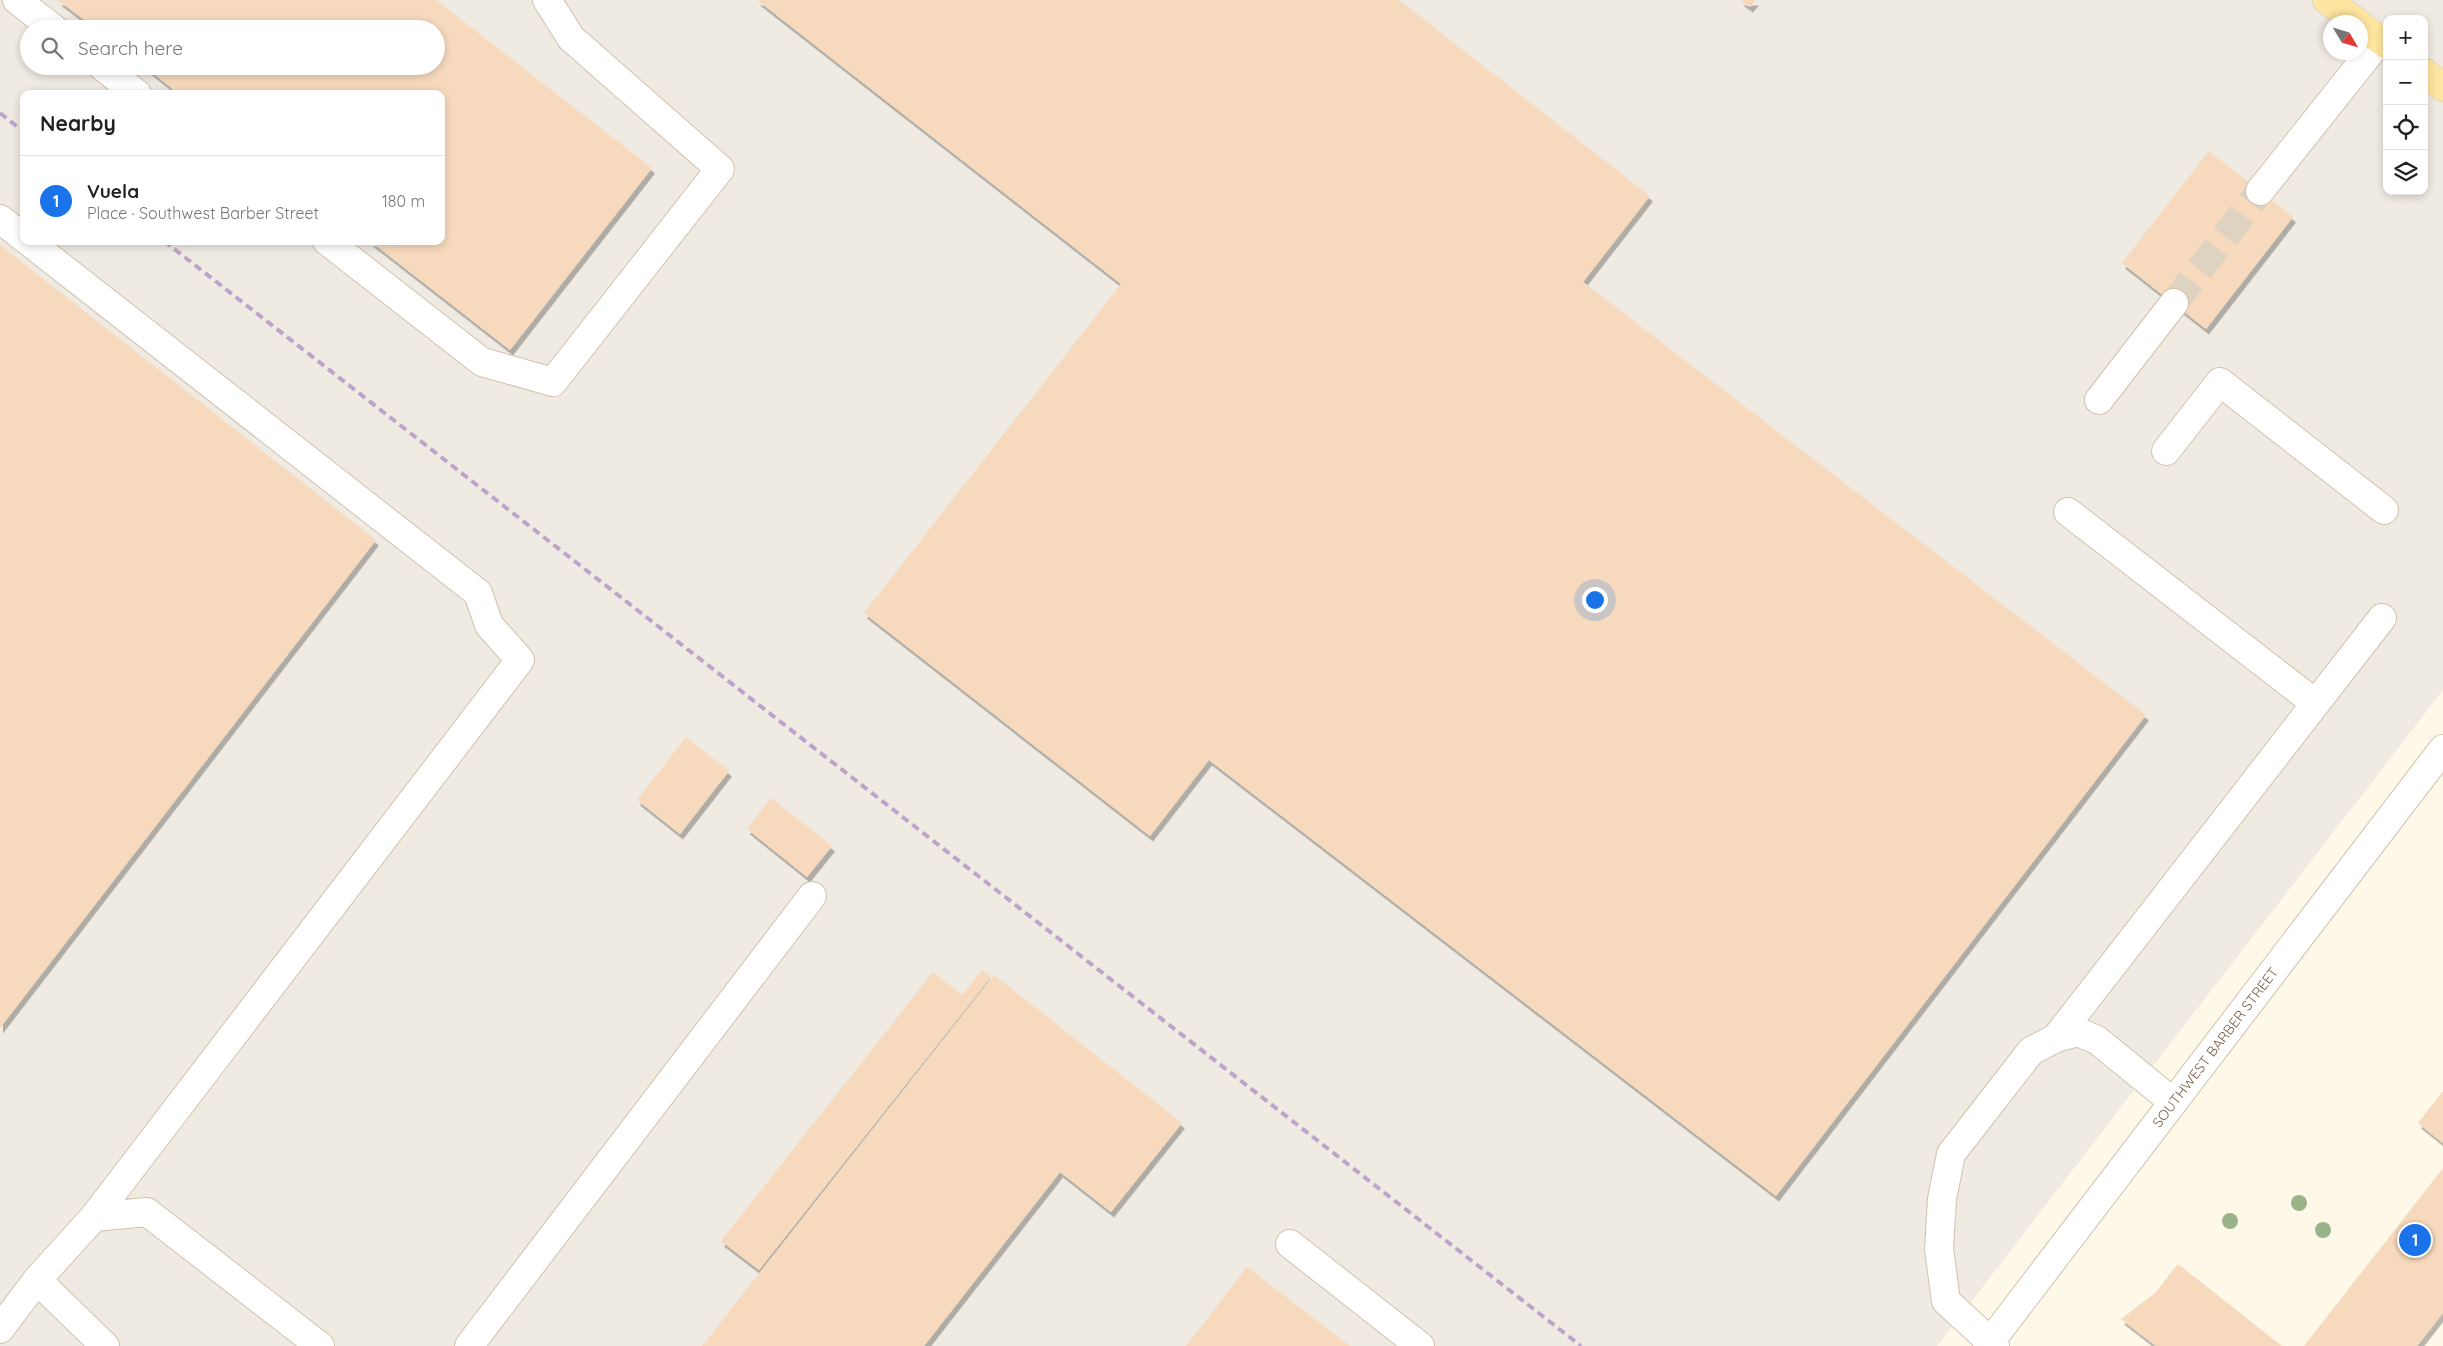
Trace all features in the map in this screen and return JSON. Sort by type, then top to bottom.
[{"type":"main road","points":[[2327,0],[2347,15]]},
{"type":"main road","points":[[2428,75],[2443,87]]},
{"type":"street","points":[[17,0],[43,20]]},
{"type":"street","points":[[332,245],[482,362],[554,382],[720,170],[571,38],[547,0]]},
{"type":"street","points":[[2260,191],[2376,37]]},
{"type":"street","points":[[113,75],[132,90]]},
{"type":"street","points":[[0,219],[20,235]]},
{"type":"street","points":[[0,1329],[37,1280],[94,1217],[520,660],[488,625],[478,593],[33,245]]},
{"type":"street","points":[[2099,400],[2174,303]]},
{"type":"street","points":[[2166,451],[2220,382],[2384,510]]},
{"type":"street","points":[[2068,512],[2315,703]]},
{"type":"street","points":[[2056,1038],[2382,618]]},
{"type":"street","name":"SOUTHWEST BARBER STREET","points":[[1991,1345],[2173,1102],[2443,749]]},
{"type":"street","points":[[469,1346],[812,896]]},
{"type":"street","points":[[1991,1345],[1946,1301],[1939,1249],[1942,1199],[1951,1154],[2031,1051],[2056,1038],[2078,1032],[2097,1040],[2173,1102]]},
{"type":"street","points":[[94,1217],[147,1212],[320,1346]]},
{"type":"street","points":[[1290,1244],[1420,1346]]},
{"type":"street","points":[[37,1280],[105,1346]]},
{"type":"shaded area","points":[[0,0],[2443,0],[2443,690],[1937,1346],[0,1346]]},
{"type":"building","points":[[58,0],[436,0],[652,168],[510,350],[375,245],[445,245],[445,90],[174,90],[155,75],[445,75],[445,20],[84,20]]},
{"type":"building","points":[[757,0],[1399,0],[1650,196],[1583,282],[2146,715],[1776,1196],[1209,760],[1150,836],[864,613],[1121,284]]},
{"type":"building","points":[[1740,0],[1756,0],[1750,7]]},
{"type":"building","points":[[2209,151],[2293,217],[2206,329],[2122,263]]},
{"type":"building","points":[[0,245],[376,540],[0,1028]]},
{"type":"building","points":[[686,737],[729,771],[680,834],[637,800]]},
{"type":"building","points":[[771,798],[832,846],[807,877],[747,829]]},
{"type":"building","points":[[982,970],[991,977],[759,1270],[721,1241],[933,972],[962,995]]},
{"type":"building","points":[[994,975],[1182,1123],[1111,1212],[1060,1172],[924,1346],[702,1346]]},
{"type":"building","points":[[2443,1091],[2443,1143],[2418,1123]]},
{"type":"building","points":[[2443,1168],[2443,1313],[2417,1346],[2304,1346]]},
{"type":"building","points":[[2178,1264],[2282,1346],[2156,1346],[2121,1319],[2155,1293]]},
{"type":"building","points":[[1247,1267],[1350,1346],[1186,1346]]},
{"type":"tunnel","points":[[2174,303],[2260,191]]},
{"type":"railway","points":[[0,113],[20,129]]},
{"type":"railway","points":[[169,245],[1581,1346]]},
{"type":"place","name":"Vuela","points":[[2415,1240]]}]
